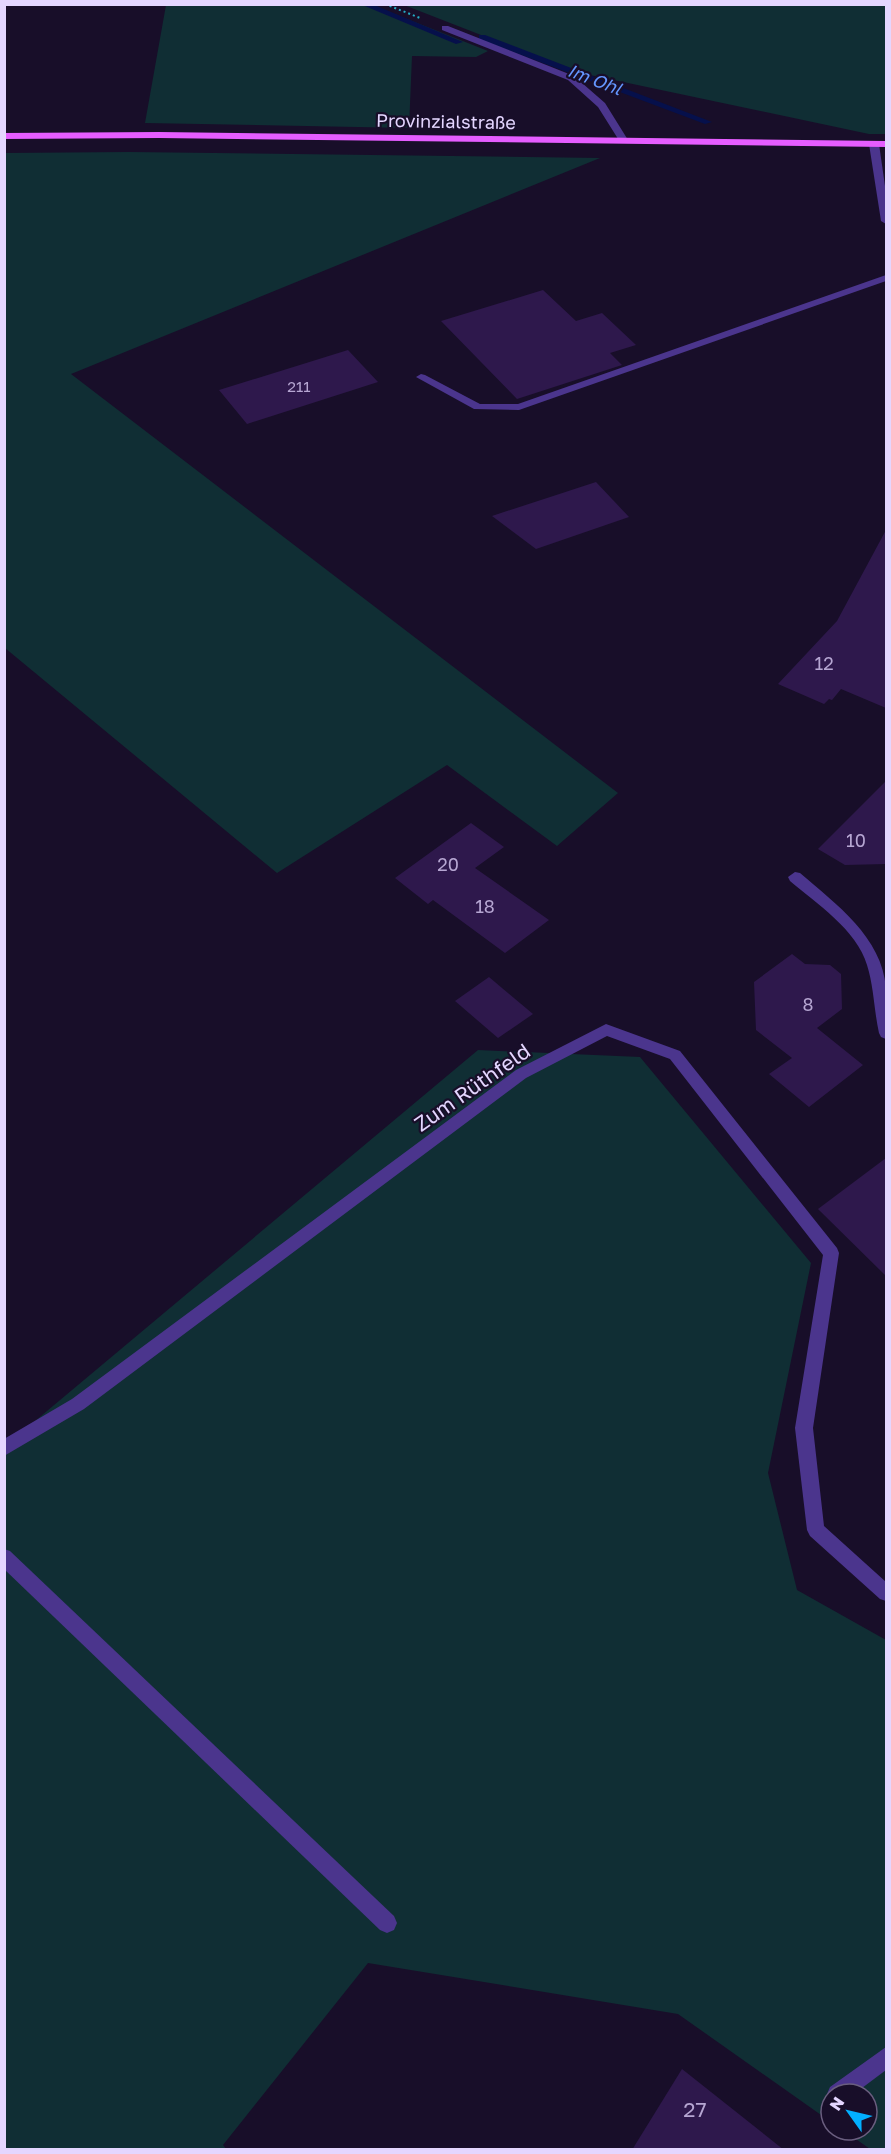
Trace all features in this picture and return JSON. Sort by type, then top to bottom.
[{"type":"main road","name":"Provinzialstraße","points":[[4,135],[886,144]]},
{"type":"street","points":[[446,28],[571,78],[602,105],[623,140]]},
{"type":"street","points":[[874,144],[886,221]]},
{"type":"street","points":[[421,377],[478,407],[519,407],[886,278]]},
{"type":"street","points":[[795,877],[851,927],[874,962],[881,1015],[886,1033]]},
{"type":"street","name":"Zum Rüthfeld","points":[[4,1448],[78,1404],[521,1074],[606,1030],[675,1055],[831,1253],[804,1428],[816,1530],[886,1593]]},
{"type":"street","points":[[4,1557],[387,1923]]},
{"type":"street","points":[[853,2082],[886,2057]]},
{"type":"path","points":[[385,4],[446,28]]},
{"type":"green space","points":[[166,5],[372,5],[488,51],[476,57],[412,56],[409,128],[145,123]]},
{"type":"green space","points":[[404,5],[886,5],[886,134],[869,134],[576,72]]},
{"type":"green space","points":[[129,152],[600,158],[71,374],[618,793],[557,846],[447,765],[277,873],[5,648],[5,153]]},
{"type":"green space","points":[[478,1050],[640,1057],[811,1263],[768,1473],[797,1590],[886,1640],[886,2149],[870,2149],[860,2142],[879,2142],[879,2082],[819,2082],[819,2114],[678,2014],[368,1963],[223,2145],[226,2149],[5,2149],[4,1447]]},
{"type":"building","points":[[543,290],[576,321],[602,313],[636,345],[610,353],[622,365],[517,399],[441,321]]},
{"type":"building","points":[[348,350],[378,382],[247,424],[219,390]]},
{"type":"building","points":[[596,482],[629,517],[536,549],[492,516]]},
{"type":"building","points":[[886,530],[886,708],[841,689],[832,700],[829,699],[824,704],[778,684],[837,621]]},
{"type":"building","points":[[886,781],[886,864],[845,865],[818,849]]},
{"type":"building","points":[[471,823],[504,847],[475,868],[549,920],[505,953],[433,900],[428,904],[395,878]]},
{"type":"building","points":[[792,954],[805,964],[830,965],[841,974],[842,1009],[817,1028],[863,1065],[809,1107],[769,1074],[792,1058],[756,1030],[754,982]]},
{"type":"building","points":[[489,977],[533,1014],[498,1038],[455,1001]]},
{"type":"building","points":[[886,1158],[886,1276],[818,1209]]},
{"type":"building","points":[[682,2069],[784,2150],[632,2150]]},
{"type":"waterway","name":"Im Ohl","points":[[364,4],[459,42]]},
{"type":"waterway","name":"Im Ohl","points":[[482,37],[708,122]]}]
